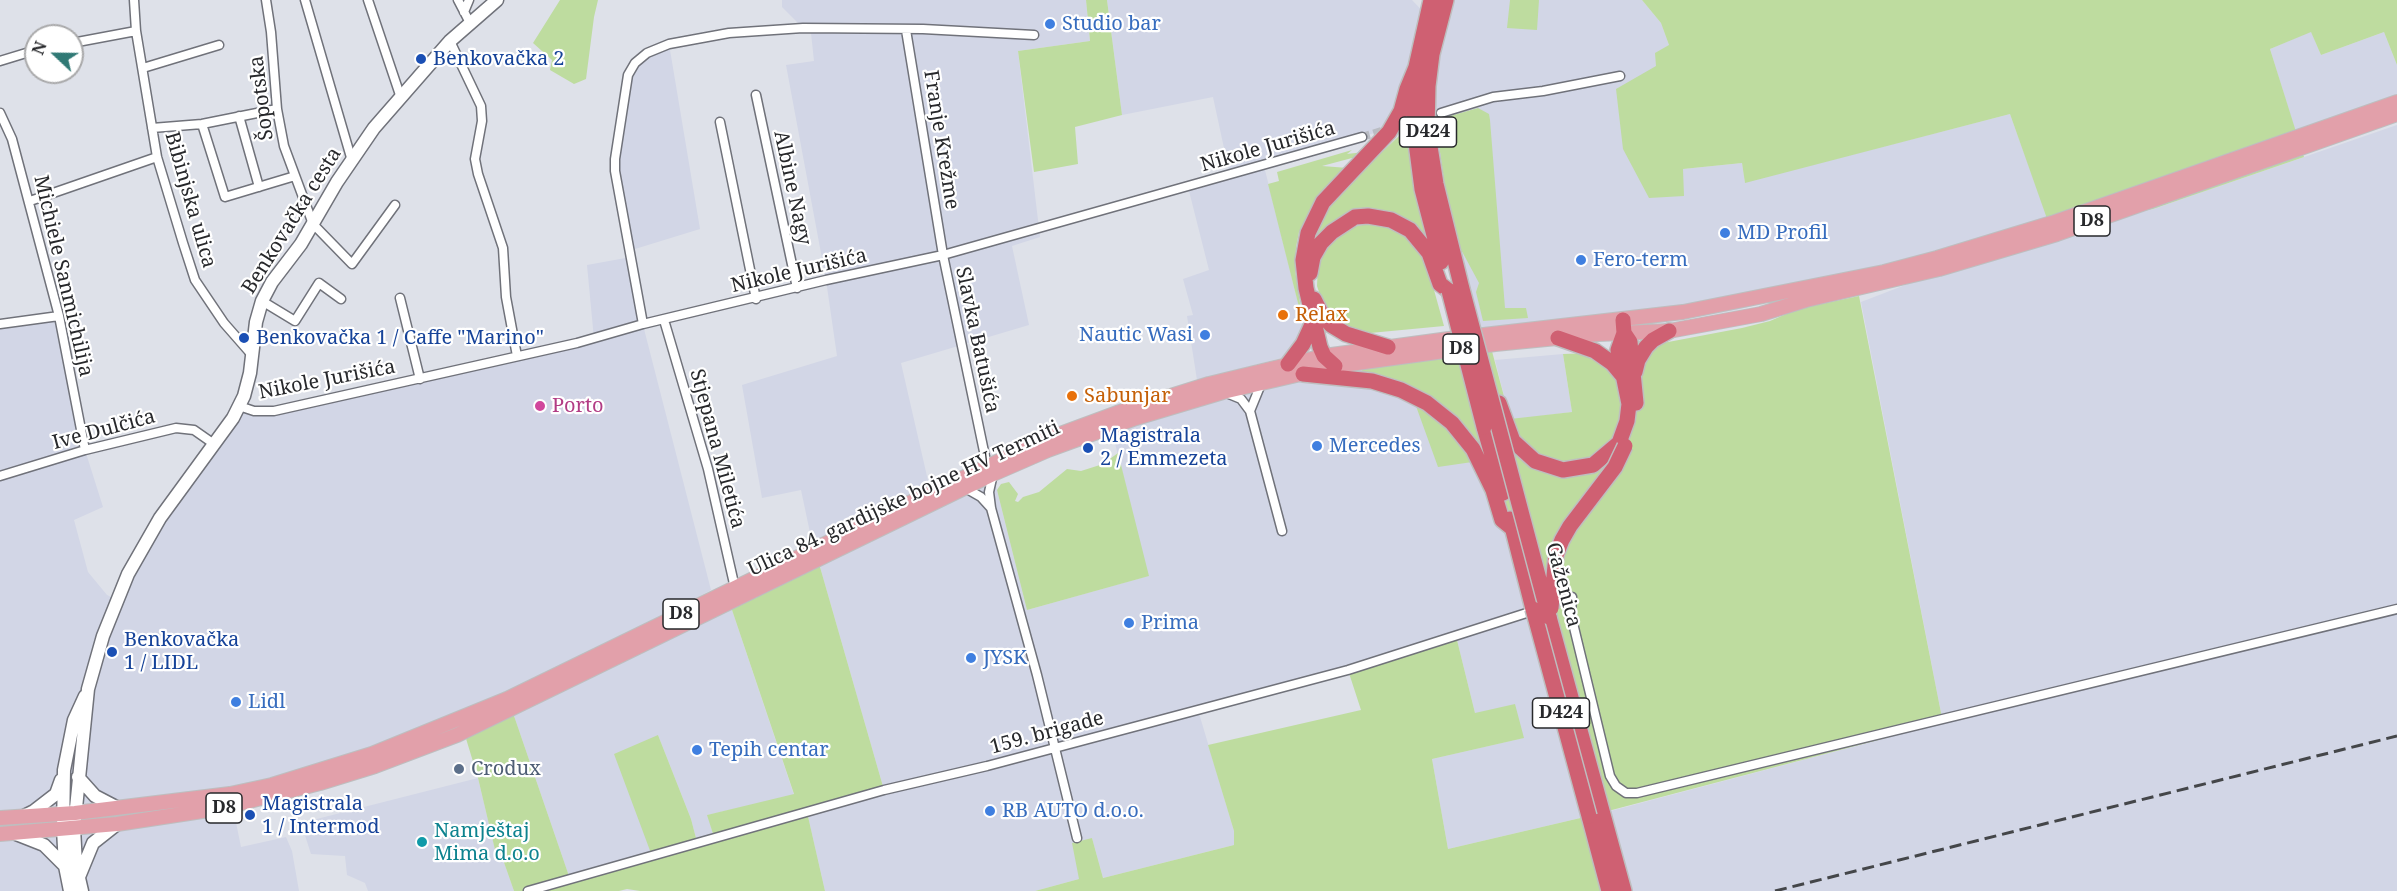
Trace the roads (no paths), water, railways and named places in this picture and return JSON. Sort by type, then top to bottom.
[{"type":"highway","name":"D424","points":[[1431,0],[1416,67],[1415,135],[1422,189],[1456,290]]},
{"type":"highway","name":"D424","points":[[1446,0],[1432,54],[1428,86],[1427,128],[1456,290]]},
{"type":"highway","points":[[1329,361],[1314,320],[1306,288],[1303,260],[1311,223],[1323,202],[1389,132],[1401,111],[1416,67]]},
{"type":"highway","points":[[1388,347],[1346,334],[1331,325],[1316,305],[1310,274],[1313,257],[1321,243],[1332,232],[1342,224],[1362,217],[1381,218],[1400,223],[1423,243],[1440,284],[1456,290]]},
{"type":"highway","name":"Gaženica","points":[[1456,290],[1485,374],[1624,891]]},
{"type":"highway","name":"Gaženica","points":[[1456,290],[1513,529],[1609,891]]},
{"type":"highway","points":[[1288,364],[1303,344],[1314,320]]},
{"type":"highway","points":[[1549,617],[1556,555],[1562,540],[1615,467],[1622,444],[1633,424],[1636,402],[1629,375],[1618,350],[1623,326]]},
{"type":"highway","points":[[1629,375],[1646,347],[1669,331]]},
{"type":"highway","points":[[1558,338],[1595,351],[1629,375]]},
{"type":"highway","points":[[1303,374],[1372,381],[1412,394],[1439,412],[1452,423],[1473,449],[1493,490],[1502,520],[1513,529]]},
{"type":"highway","points":[[1485,374],[1493,383],[1513,441],[1535,461],[1563,470],[1579,468],[1593,465],[1622,444]]},
{"type":"main road","name":"Benkovačka cesta","points":[[69,814],[78,777],[88,690],[103,636],[128,574],[160,518],[233,418],[239,406],[250,374],[256,322],[262,301],[272,282],[313,224],[374,129],[450,41],[467,17],[497,0]]},
{"type":"main road","name":"Ulica 84. gardijske bojne HV Termiti","points":[[69,814],[230,794],[272,785],[372,754],[507,699],[735,588],[990,470],[1044,440],[1117,413],[1209,384],[1288,364],[1558,338],[1781,294],[1938,258],[2120,200],[2397,102]]},
{"type":"main road","name":"Ulica 84. gardijske bojne HV Termiti","points":[[68,829],[222,808],[273,796],[375,765],[458,735],[967,489],[990,470],[1136,418],[1223,392],[1303,374],[1329,361],[1388,347],[1623,326],[1669,331],[1761,314],[1806,300],[1990,255],[2057,234],[2397,114]]},
{"type":"main road","name":"Benkovačka cesta","points":[[69,814],[64,770],[74,720],[88,690]]},
{"type":"main road","points":[[24,816],[56,794],[64,770]]},
{"type":"main road","points":[[78,777],[95,796],[118,808]]},
{"type":"main road","points":[[69,814],[65,866],[70,891]]},
{"type":"main road","name":"D8","points":[[0,818],[69,814]]},
{"type":"main road","points":[[79,878],[93,843],[117,824]]},
{"type":"main road","points":[[68,829],[82,891]]},
{"type":"main road","name":"D8","points":[[0,834],[68,829]]},
{"type":"main road","points":[[15,834],[44,845],[65,866]]},
{"type":"street","name":"Bibinjska ulica","points":[[134,0],[136,31],[157,158],[195,280],[224,323],[252,356]]},
{"type":"street","name":"Šopotska","points":[[266,0],[272,32],[277,109],[284,146],[313,224]]},
{"type":"street","points":[[305,0],[352,161]]},
{"type":"street","points":[[368,0],[401,98]]},
{"type":"street","points":[[458,0],[467,17]]},
{"type":"street","points":[[467,17],[469,0]]},
{"type":"street","points":[[644,324],[615,171],[628,75],[635,63],[647,53],[669,44],[729,33],[803,28],[1034,35]]},
{"type":"street","name":"Franje Krežme","points":[[906,30],[943,255]]},
{"type":"street","points":[[84,41],[136,31]]},
{"type":"street","points":[[450,41],[481,106],[483,121],[475,159],[503,248],[506,297],[517,356]]},
{"type":"street","points":[[143,68],[219,45]]},
{"type":"street","points":[[0,60],[24,53]]},
{"type":"street","points":[[1441,113],[1493,97],[1543,91],[1620,76]]},
{"type":"street","name":"Albine Nagy","points":[[756,95],[797,288]]},
{"type":"street","points":[[152,128],[202,124],[277,109]]},
{"type":"street","name":"Michiele Sanmichilija","points":[[0,113],[12,140],[30,201],[59,316],[85,450]]},
{"type":"street","points":[[239,116],[259,187]]},
{"type":"street","points":[[720,122],[756,299]]},
{"type":"street","points":[[202,124],[225,197],[295,176]]},
{"type":"street","name":"Nikole Jurišića","points":[[239,406],[254,411],[274,411],[577,343],[644,324],[943,255],[1362,137]]},
{"type":"street","points":[[30,201],[157,158]]},
{"type":"street","points":[[313,224],[352,264],[395,205]]},
{"type":"street","name":"Slavka Batušića","points":[[943,255],[990,470],[991,508],[1037,675],[1077,838]]},
{"type":"street","points":[[262,301],[295,321],[319,283],[341,299]]},
{"type":"street","points":[[400,298],[420,379]]},
{"type":"street","points":[[0,324],[59,316]]},
{"type":"street","name":"Stjepana Miletića","points":[[664,320],[708,469],[735,588]]},
{"type":"street","points":[[1250,411],[1261,384]]},
{"type":"street","points":[[1223,392],[1241,399],[1250,411],[1282,531]]},
{"type":"street","name":"Ive Dulčića","points":[[0,476],[85,450],[176,428],[194,430],[214,444]]},
{"type":"street","points":[[967,489],[981,497],[991,508]]},
{"type":"street","name":"159. brigade","points":[[528,891],[884,790],[1369,664],[1526,615],[1572,597],[1571,615],[1610,776],[1616,786],[1626,793],[1637,793],[2397,609]]},
{"type":"tunnel","points":[[1362,137],[1441,113]]},
{"type":"railway","points":[[1775,891],[2397,736]]},
{"type":"place","name":"Studio bar","points":[[1050,24]]},
{"type":"place","name":"Benkovačka 2","points":[[421,59]]},
{"type":"place","name":"MD Profil","points":[[1725,233]]},
{"type":"place","name":"Fero-term","points":[[1581,260]]},
{"type":"place","name":"Relax","points":[[1283,315]]},
{"type":"place","name":"Nautic Wasi","points":[[1205,335]]},
{"type":"place","name":"Benkovačka 1 / Caffe \"Marino\"","points":[[244,338]]},
{"type":"place","name":"Sabunjar","points":[[1072,396]]},
{"type":"place","name":"Porto","points":[[540,406]]},
{"type":"place","name":"Mercedes","points":[[1317,446]]},
{"type":"place","name":"Magistrala 2 / Emmezeta","points":[[1088,448]]},
{"type":"place","name":"Prima","points":[[1129,623]]},
{"type":"place","name":"Benkovačka 1 / LIDL","points":[[112,652]]},
{"type":"place","name":"JYSK","points":[[971,658]]},
{"type":"place","name":"Lidl","points":[[236,702]]},
{"type":"place","name":"Tepih centar","points":[[697,750]]},
{"type":"place","name":"Crodux","points":[[459,769]]},
{"type":"place","name":"RB AUTO d.o.o.","points":[[990,811]]},
{"type":"place","name":"Magistrala 1 / Intermod","points":[[250,815]]},
{"type":"place","name":"Namještaj Mima d.o.o","points":[[422,842]]}]
